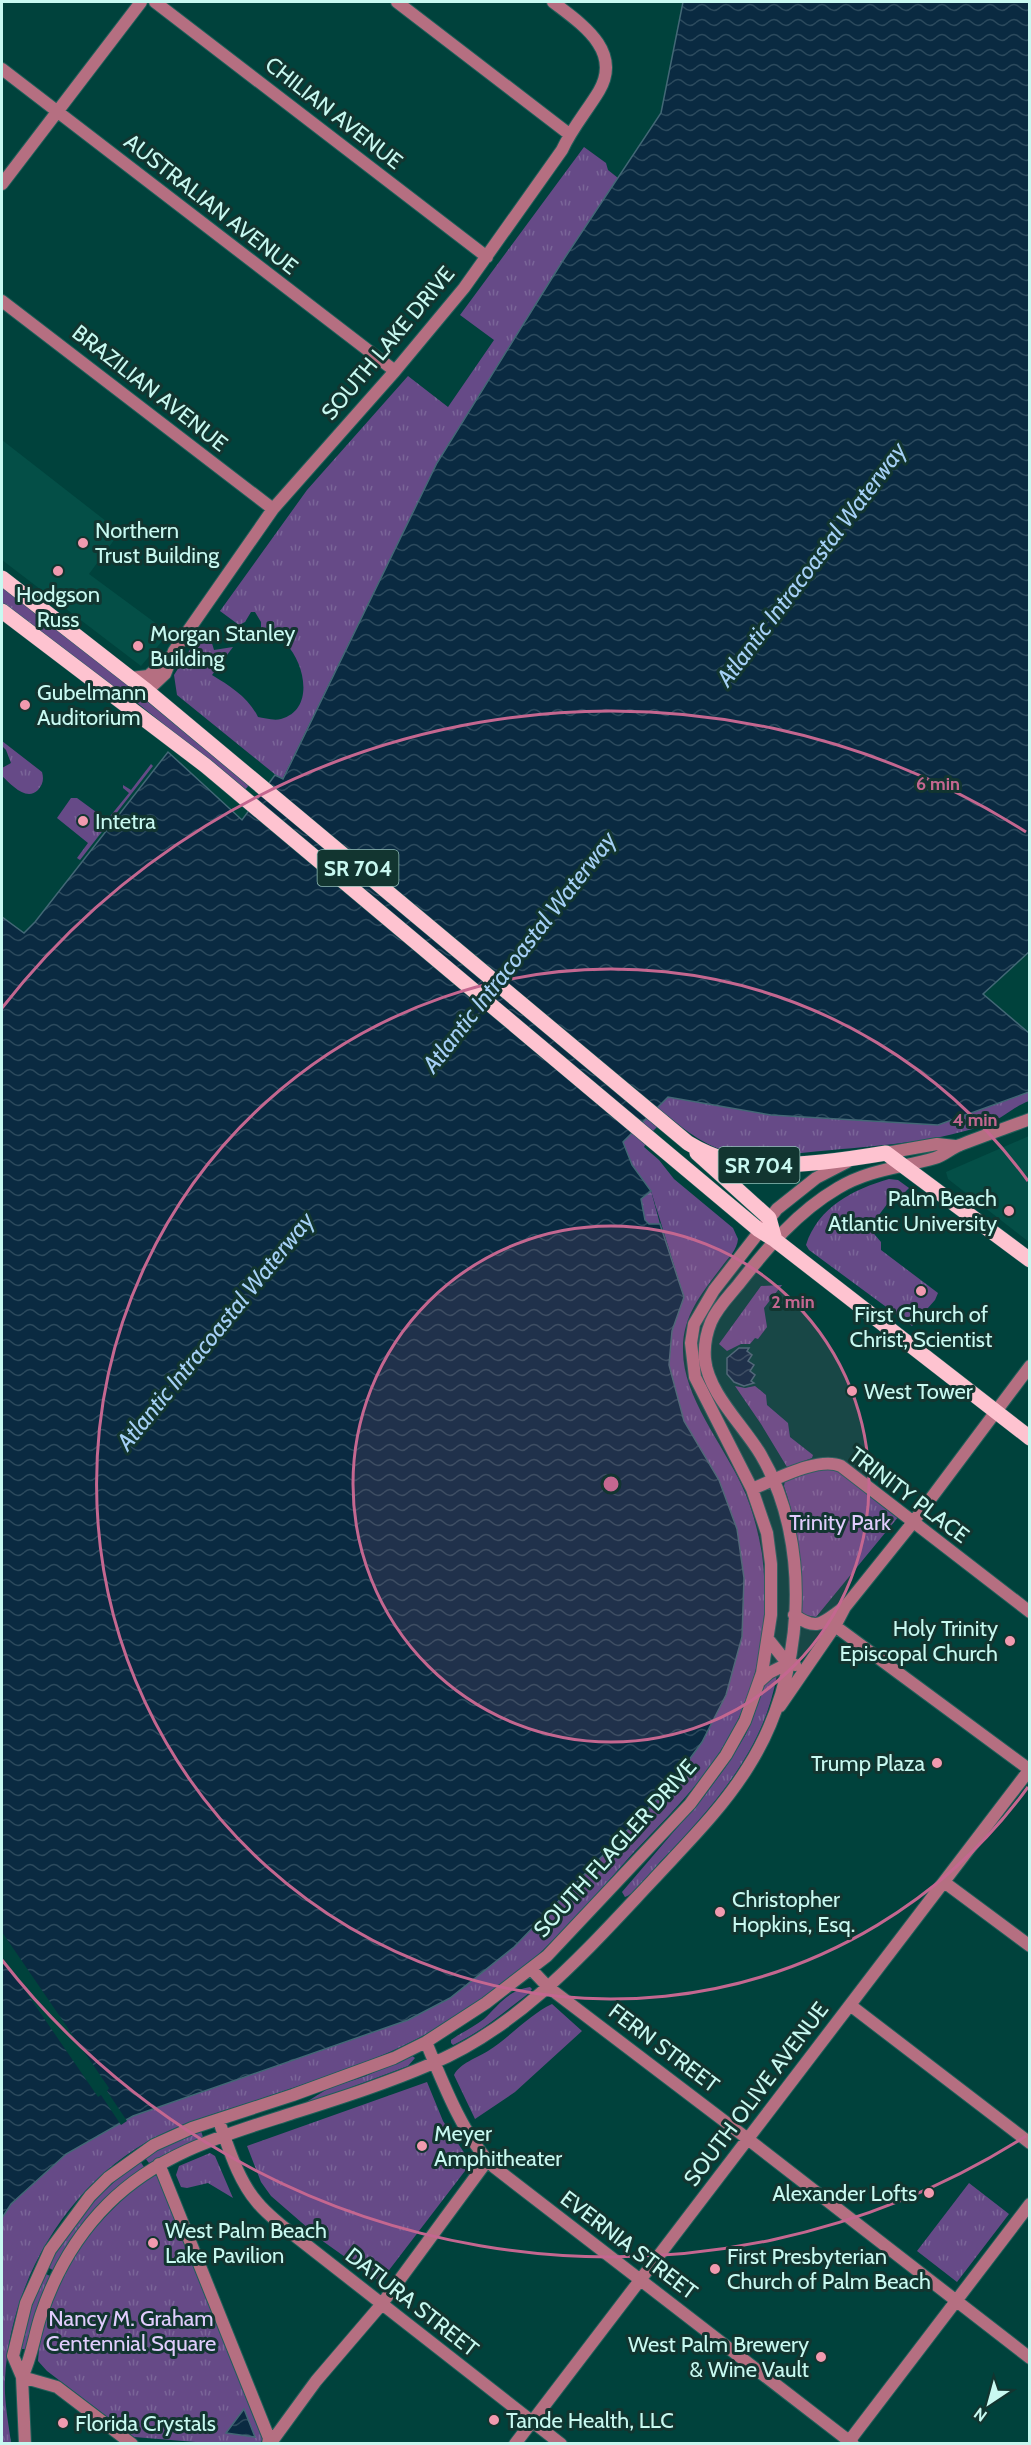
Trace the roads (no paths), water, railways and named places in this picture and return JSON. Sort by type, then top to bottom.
[{"type":"main road","name":"SR 704","points":[[2,578],[147,691],[688,1143],[708,1154],[743,1164],[777,1164],[856,1158]]},
{"type":"main road","name":"SR 704","points":[[2,611],[188,751],[759,1230],[775,1240],[1029,1438]]},
{"type":"main road","points":[[108,692],[147,691]]},
{"type":"main road","points":[[688,1143],[769,1218],[775,1240]]},
{"type":"main road","points":[[886,1153],[1029,1260]]},
{"type":"main road","name":"SOUTH FLAGLER DRIVE","points":[[856,1158],[886,1153]]},
{"type":"street","points":[[2,184],[141,2]]},
{"type":"street","name":"CHILIAN AVENUE","points":[[155,2],[487,257]]},
{"type":"street","points":[[397,2],[569,134]]},
{"type":"street","name":"SOUTH LAKE DRIVE","points":[[130,678],[148,676],[170,657],[273,509],[395,371],[487,257],[562,150],[569,134],[598,93],[605,78],[604,57],[599,42],[588,29],[553,2]]},
{"type":"street","name":"AUSTRALIAN AVENUE","points":[[2,69],[395,371]]},
{"type":"street","name":"BRAZILIAN AVENUE","points":[[2,301],[273,509]]},
{"type":"street","name":"SOUTH LAKE DRIVE","points":[[147,691],[165,674],[170,657]]},
{"type":"street","name":"SOUTH FLAGLER DRIVE","points":[[22,2377],[31,2358],[38,2325],[49,2294],[65,2260],[97,2217],[119,2193],[159,2164],[224,2134],[292,2114],[435,2063],[476,2042],[548,1987],[636,1897],[729,1795],[761,1745],[777,1709],[792,1649],[795,1569],[792,1541],[774,1480],[709,1377],[705,1350],[706,1336],[715,1314],[758,1256],[802,1213],[837,1189],[874,1172],[941,1157],[955,1146],[1029,1119]]},
{"type":"street","name":"SOUTH FLAGLER DRIVE","points":[[886,1153],[937,1144],[955,1146]]},
{"type":"street","name":"SOUTH FLAGLER DRIVE","points":[[22,2377],[13,2356],[31,2289],[50,2250],[90,2196],[108,2178],[154,2145],[192,2128],[394,2058],[426,2042],[486,2003],[531,1969],[617,1882],[704,1787],[737,1737],[758,1683],[768,1640],[772,1598],[767,1533],[752,1489],[700,1390],[692,1368],[691,1344],[694,1324],[700,1310],[769,1218],[810,1182],[856,1158]]},
{"type":"street","points":[[777,1709],[835,1626],[845,1607],[914,1521],[1029,1366]]},
{"type":"street","name":"TRINITY PLACE","points":[[752,1489],[817,1464],[834,1463],[841,1466],[1029,1612]]},
{"type":"street","points":[[794,1615],[806,1623],[821,1624],[845,1607]]},
{"type":"street","points":[[835,1626],[1029,1770]]},
{"type":"street","points":[[768,1640],[789,1663],[805,1667]]},
{"type":"street","points":[[758,1683],[769,1673],[789,1663]]},
{"type":"street","name":"SOUTH OLIVE AVENUE","points":[[515,2444],[1029,1770]]},
{"type":"street","points":[[944,1882],[1029,1947]]},
{"type":"street","name":"FERN STREET","points":[[531,1969],[548,1987],[1029,2358]]},
{"type":"street","points":[[850,2005],[1029,2143]]},
{"type":"street","name":"EVERNIA STREET","points":[[426,2042],[462,2118],[488,2161],[850,2443]]},
{"type":"street","name":"DATURA STREET","points":[[219,2120],[233,2160],[257,2203],[381,2305],[561,2444]]},
{"type":"street","points":[[269,2444],[316,2381],[381,2305],[488,2161]]},
{"type":"street","points":[[159,2164],[269,2438],[269,2444]]},
{"type":"street","points":[[850,2443],[1029,2204]]},
{"type":"street","points":[[25,2444],[22,2377],[57,2387],[132,2444]]},
{"type":"water","name":"Atlantic Intracoastal Waterway","points":[[683,2],[1029,2],[1030,951],[983,994],[1029,1033],[1029,1092],[938,1125],[771,1115],[668,1097],[623,1142],[632,1165],[651,1191],[641,1199],[645,1220],[649,1224],[660,1224],[684,1297],[672,1331],[669,1365],[684,1421],[719,1480],[737,1529],[744,1578],[742,1637],[726,1695],[702,1742],[670,1786],[514,1947],[450,1998],[408,2020],[133,2116],[66,2154],[11,2204],[2,2218],[2,917],[24,933],[168,752],[242,820],[275,775],[283,779],[437,463],[562,262],[661,113]]},
{"type":"water","points":[[739,1348],[749,1348],[747,1351],[752,1355],[748,1361],[754,1365],[750,1371],[755,1375],[751,1381],[754,1383],[744,1386],[734,1382],[727,1374],[727,1358]]},
{"type":"water","points":[[244,2409],[255,2437],[226,2433]]},
{"type":"place","name":"Northern Trust Building","points":[[83,543]]},
{"type":"place","name":"Hodgson Russ","points":[[58,571]]},
{"type":"place","name":"Morgan Stanley Building","points":[[138,646]]},
{"type":"place","name":"Gubelmann Auditorium","points":[[25,705]]},
{"type":"place","name":"Intetra","points":[[83,821]]},
{"type":"place","name":"Palm Beach Atlantic University","points":[[1009,1211]]},
{"type":"place","name":"First Church of Christ, Scientist","points":[[921,1291]]},
{"type":"place","name":"West Tower","points":[[852,1391]]},
{"type":"place","name":"Holy Trinity Episcopal Church","points":[[1010,1641]]},
{"type":"place","name":"Trump Plaza","points":[[937,1763]]},
{"type":"place","name":"Christopher Hopkins, Esq.","points":[[720,1912]]},
{"type":"place","name":"Meyer Amphitheater","points":[[422,2146]]},
{"type":"place","name":"Alexander Lofts","points":[[929,2193]]},
{"type":"place","name":"West Palm Beach Lake Pavilion","points":[[153,2243]]},
{"type":"place","name":"First Presbyterian Church of Palm Beach","points":[[715,2269]]},
{"type":"place","name":"West Palm Brewery & Wine Vault","points":[[821,2357]]},
{"type":"place","name":"Tande Health, LLC","points":[[494,2420]]},
{"type":"place","name":"Florida Crystals","points":[[63,2423]]},
{"type":"park label","name":"Trinity Park","points":[[840,1522]]},
{"type":"park label","name":"Nancy M. Graham Centennial Square","points":[[131,2330]]}]
